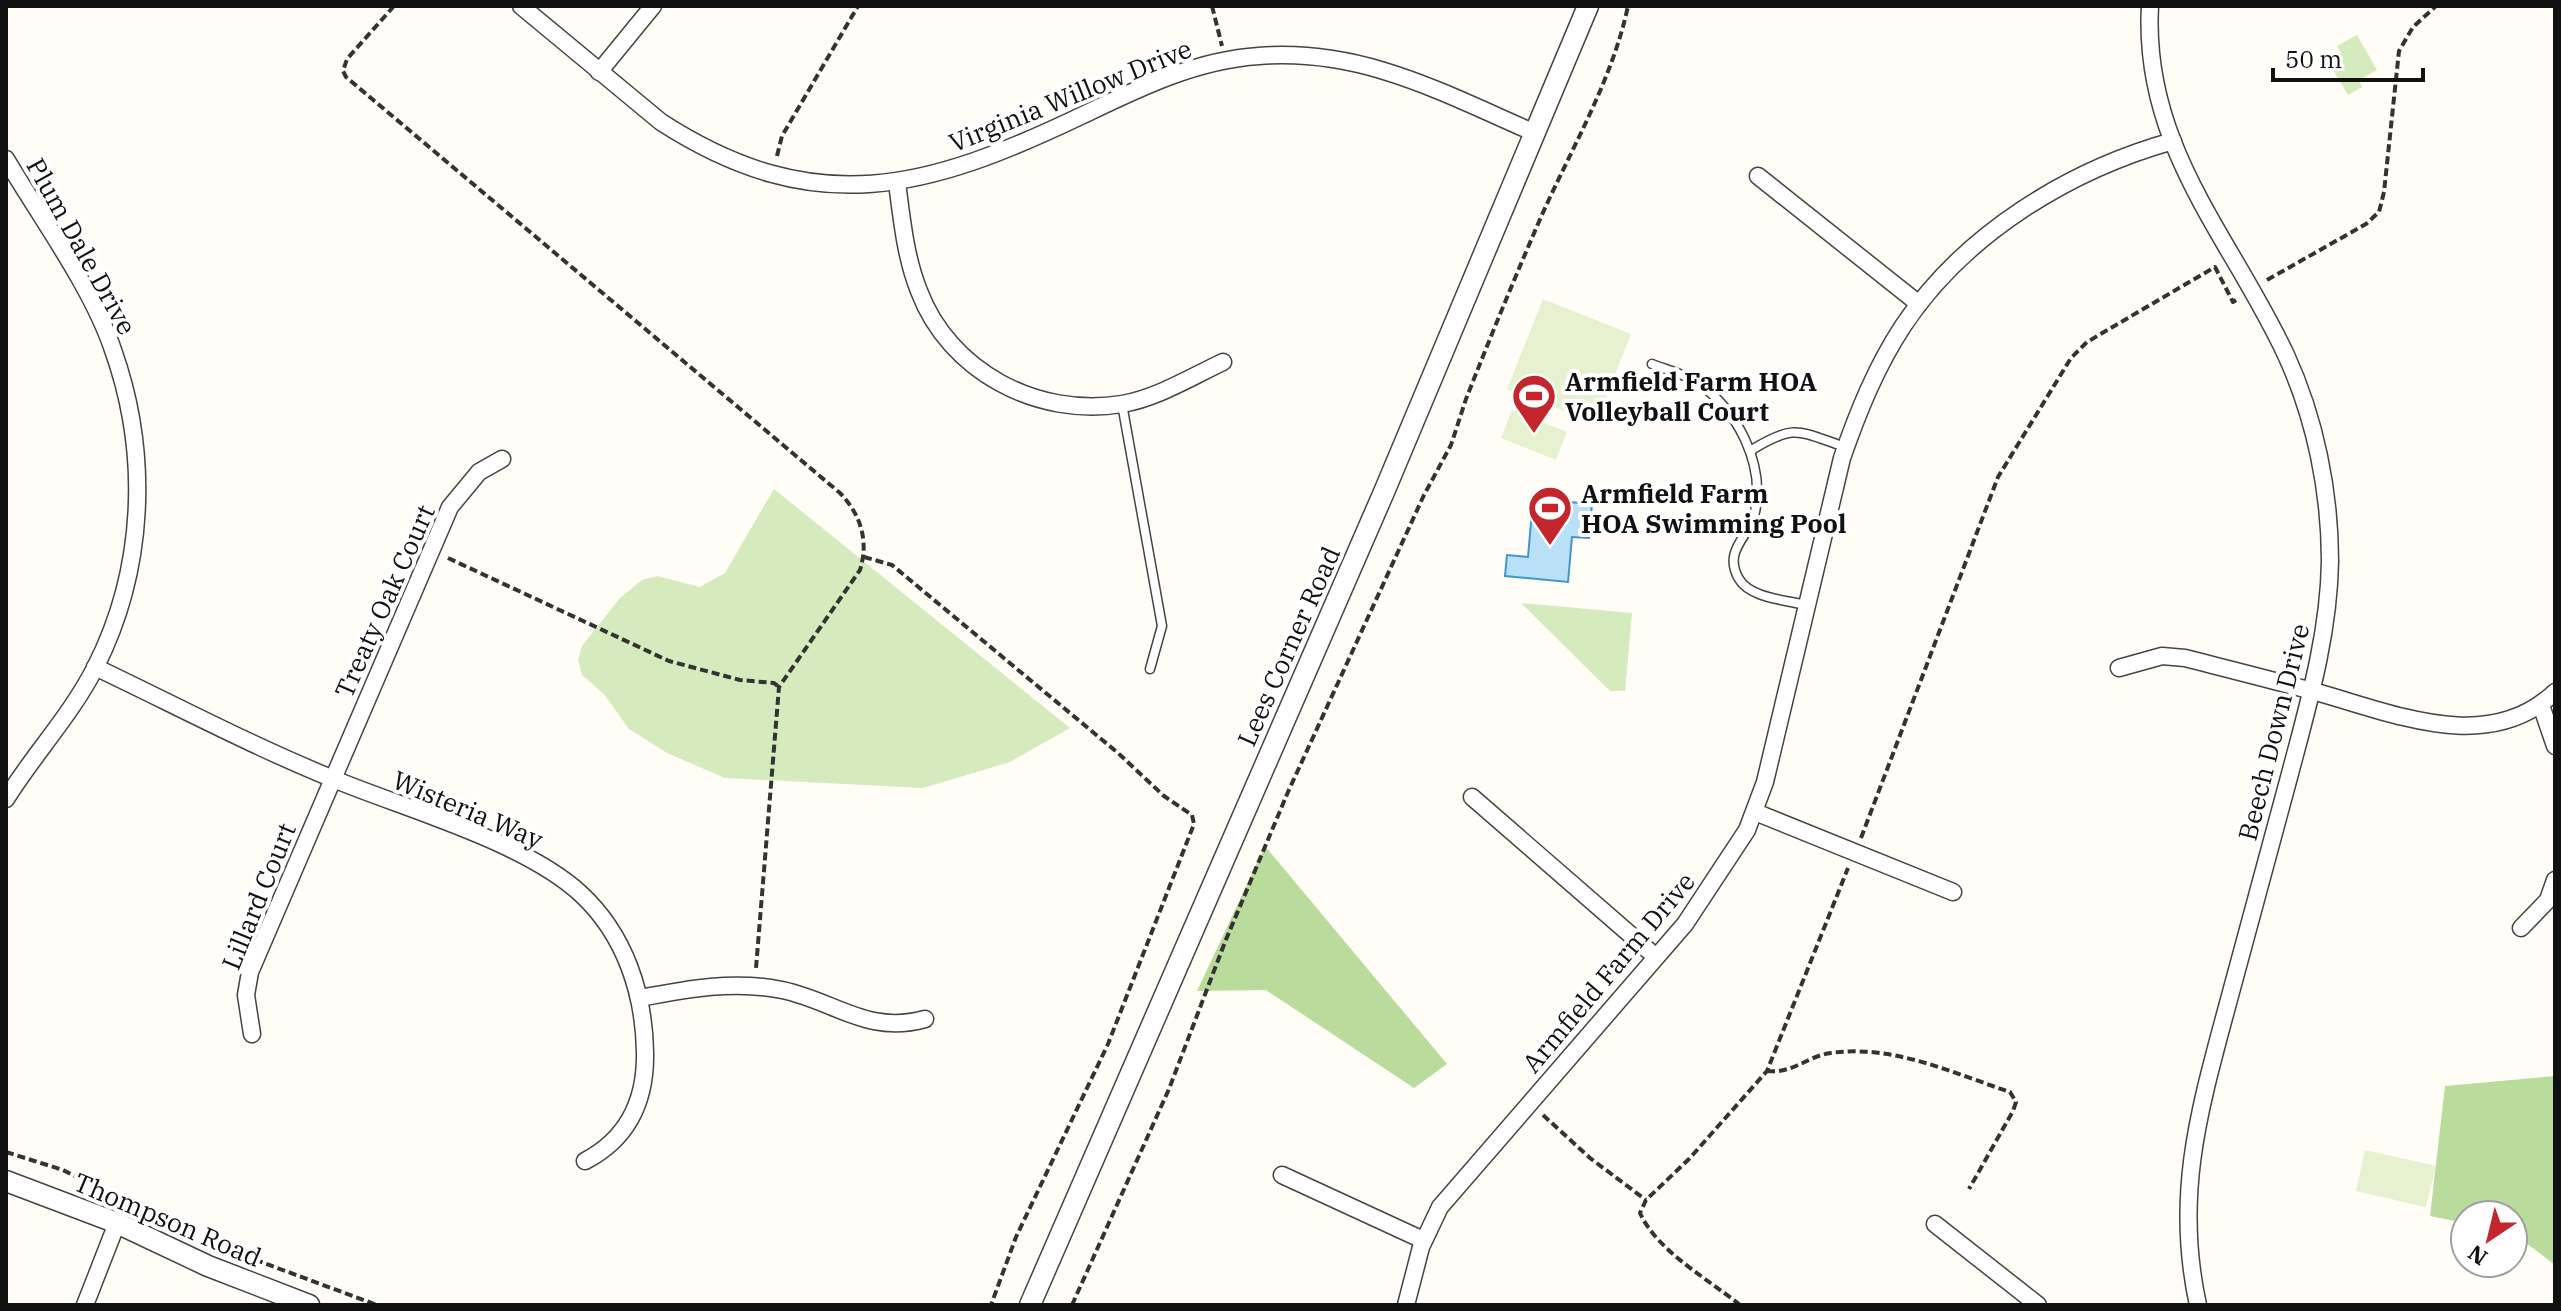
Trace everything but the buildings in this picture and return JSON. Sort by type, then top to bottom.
[{"type":"street","name":"Virginia Willow Drive","points":[[521,6],[599,72],[686,138],[737,163],[815,182],[897,183],[928,177],[987,159],[1165,77],[1226,60],[1294,54],[1367,64],[1535,133]]},
{"type":"street","points":[[599,72],[653,6]]},
{"type":"street","name":"Lees Corner Road","points":[[1030,1305],[1384,492],[1588,6]]},
{"type":"street","name":"Beech Down Drive","points":[[2150,6],[2155,92],[2185,176],[2251,290],[2293,371],[2323,477],[2330,561],[2325,623],[2312,691],[2194,1136],[2186,1235],[2198,1305]]},
{"type":"street","name":"Armfield Farm Drive","points":[[1406,1305],[1423,1240],[1440,1207],[1708,893],[1755,812],[1845,447],[1882,361],[1919,304],[1975,246],[2035,202],[2097,168],[2173,141]]},
{"type":"street","name":"Plum Dale Drive","points":[[6,159],[90,301],[113,348],[133,425],[138,482],[131,564],[117,616],[95,667],[74,704],[6,799]]},
{"type":"street","points":[[1758,176],[1919,304]]},
{"type":"street","points":[[897,183],[908,255],[920,294],[955,348],[1001,384],[1042,400],[1069,405],[1122,404],[1170,388],[1223,362]]},
{"type":"street","name":"Treaty Oak Court","points":[[332,779],[431,550],[462,489],[479,472],[502,459]]},
{"type":"street","points":[[2119,668],[2162,656],[2185,658],[2452,726],[2502,722],[2541,705],[2555,692]]},
{"type":"street","name":"Wisteria Way","points":[[95,667],[332,779],[525,855],[581,893],[611,930],[640,998],[645,1048],[640,1098],[618,1138],[585,1161]]},
{"type":"street","points":[[2541,705],[2555,746]]},
{"type":"street","name":"Lillard Court","points":[[252,1034],[246,995],[250,972],[332,779]]},
{"type":"street","points":[[1472,797],[1656,957]]},
{"type":"street","points":[[1755,812],[1953,892]]},
{"type":"street","points":[[2521,928],[2548,900],[2555,880]]},
{"type":"street","points":[[640,998],[713,986],[755,986],[805,997],[869,1022],[891,1025],[925,1019]]},
{"type":"street","points":[[1282,1175],[1423,1240]]},
{"type":"street","name":"Thompson Road","points":[[6,1181],[117,1223],[208,1266],[309,1305]]},
{"type":"street","points":[[85,1305],[117,1223]]},
{"type":"street","points":[[1935,1224],[2038,1305]]},
{"type":"lane","points":[[1652,364],[1695,380],[1717,398],[1734,418],[1750,451],[1755,513],[1733,551],[1733,565],[1749,590],[1806,605]]},
{"type":"lane","points":[[1122,404],[1162,626],[1150,669]]},
{"type":"lane","points":[[1750,451],[1780,432],[1790,430],[1845,447]]},
{"type":"path","points":[[394,6],[347,59],[343,71],[346,77],[840,493],[857,515],[864,541],[860,570],[779,687],[755,986]]},
{"type":"path","points":[[774,174],[782,136],[858,6]]},
{"type":"path","points":[[1212,6],[1226,60]]},
{"type":"path","points":[[1072,1305],[1169,1089],[1225,942],[1288,792],[1424,495],[1455,437],[1466,399],[1540,219],[1594,106],[1622,33],[1628,6]]},
{"type":"path","points":[[1740,1305],[1647,1228],[1640,1213],[1646,1200],[1689,1159],[1767,1071],[1900,742],[1998,477],[2071,358],[2087,342],[2215,267],[2233,302],[2366,224],[2379,212],[2384,192],[2399,51],[2413,27],[2436,6]]},
{"type":"path","points":[[431,550],[669,661],[740,680],[774,683],[779,687]]},
{"type":"path","points":[[864,557],[892,565],[1118,753],[1164,796],[1192,815],[1194,824],[1108,1044],[1016,1237],[991,1305]]},
{"type":"path","points":[[1767,1071],[1783,1073],[1826,1053],[1855,1051],[1911,1058],[2010,1092],[2016,1102],[2013,1111],[1969,1189]]},
{"type":"path","points":[[1529,1103],[1590,1158],[1646,1200]]},
{"type":"path","points":[[6,1152],[63,1170],[155,1217]]},
{"type":"path","points":[[208,1242],[377,1305]]},
{"type":"green space","points":[[2357,35],[2377,70],[2359,80],[2362,87],[2348,95],[2327,60],[2341,53],[2337,46]]},
{"type":"green space","points":[[1543,299],[1631,334],[1596,423],[1507,389]]},
{"type":"green space","name":"Armfield Farm HOA Volleyball Court","points":[[1512,410],[1567,432],[1556,460],[1501,438]]},
{"type":"green space","points":[[774,489],[1070,728],[1010,762],[923,788],[725,778],[667,753],[629,729],[604,694],[582,675],[578,660],[582,646],[620,598],[642,580],[657,576],[700,587],[725,573]]},
{"type":"green space","points":[[1521,603],[1632,613],[1625,691],[1610,691]]},
{"type":"green space","points":[[1265,846],[1447,1064],[1414,1088],[1266,990],[1197,991]]},
{"type":"green space","points":[[2555,1076],[2555,1265],[2529,1245],[2529,1199],[2449,1199],[2449,1220],[2430,1216],[2445,1086]]},
{"type":"green space","points":[[2365,1150],[2436,1166],[2426,1207],[2356,1191]]},
{"type":"water","name":"Armfield Farm HOA Swimming Pool","points":[[1533,499],[1592,504],[1589,538],[1572,537],[1568,582],[1505,576],[1507,555],[1528,557]]},
{"type":"place","name":"Armfield Farm HOA Volleyball Court","points":[[1534,435]]},
{"type":"place","name":"Armfield Farm HOA Swimming Pool","points":[[1550,547]]}]
